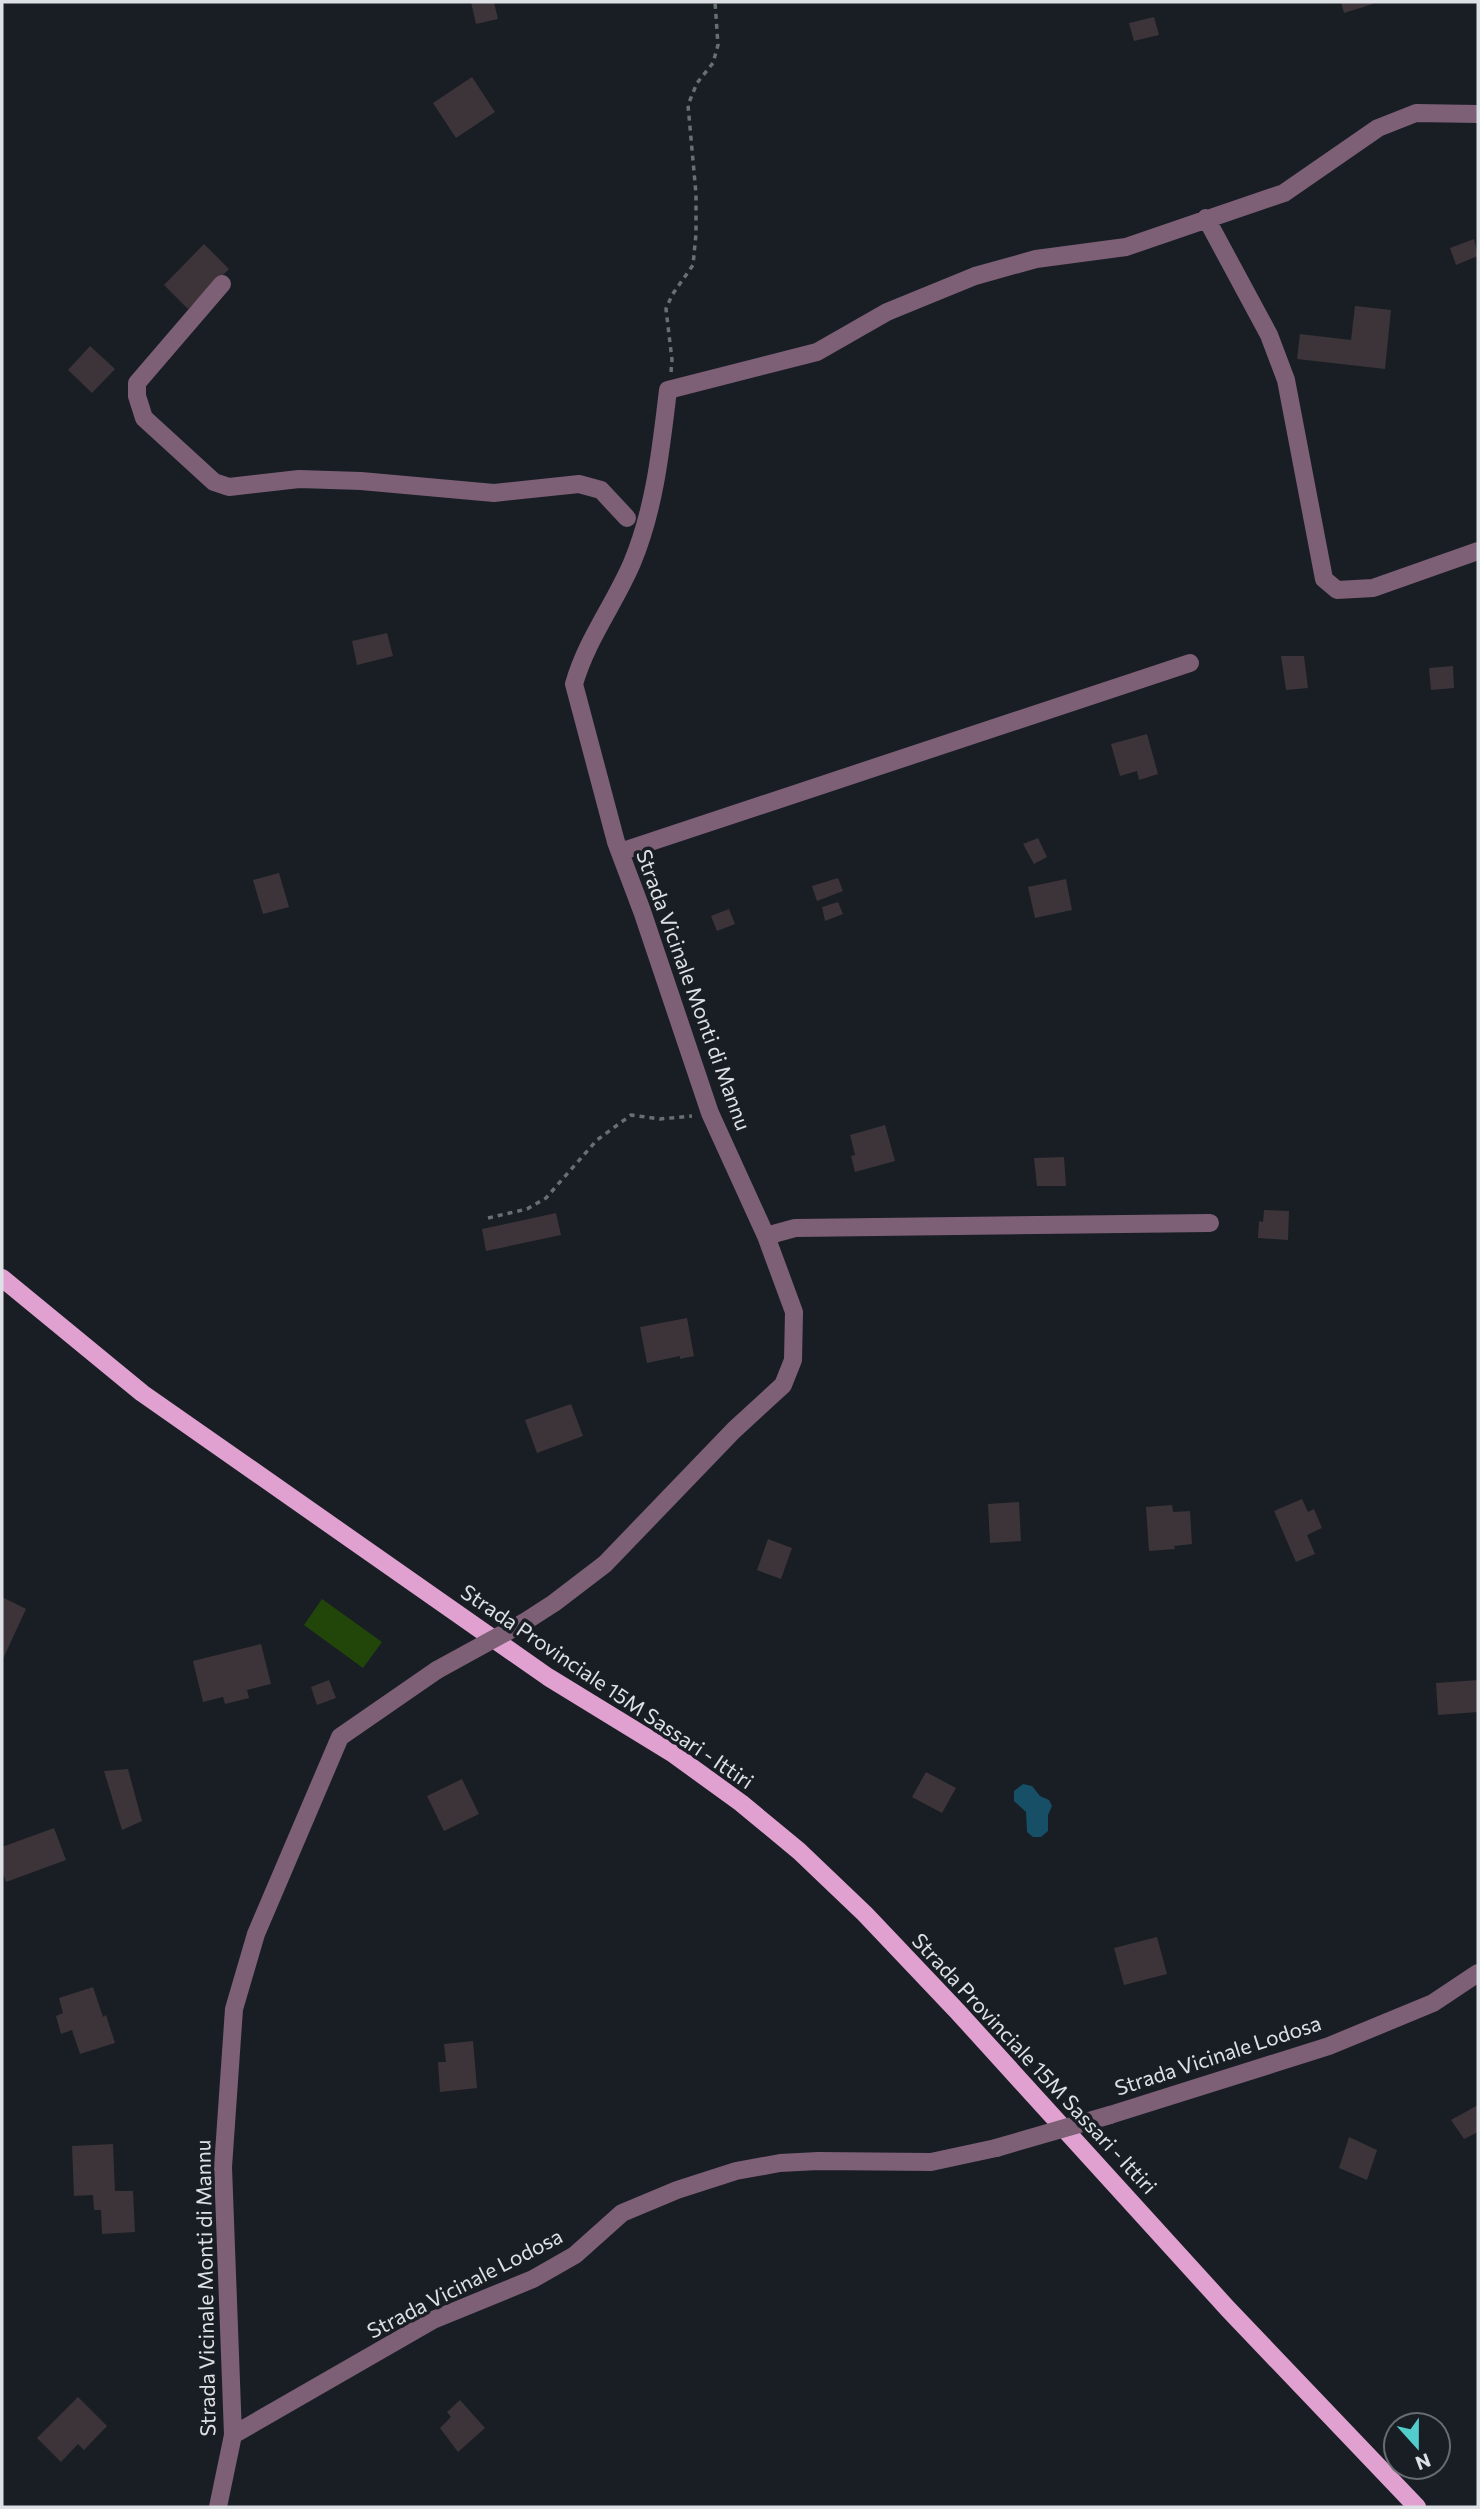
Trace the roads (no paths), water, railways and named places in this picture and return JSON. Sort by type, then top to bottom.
[{"type":"main road","name":"Strada Provinciale 15M Sassari - Ittiri","points":[[2,1278],[142,1393],[548,1677],[672,1753],[741,1803],[799,1851],[865,1914],[958,2012],[1227,2309],[1417,2507]]},
{"type":"street","points":[[1478,114],[1416,113],[1378,128],[1284,193],[1206,218],[1269,335],[1286,380],[1324,579],[1338,590],[1373,588],[1478,551]]},
{"type":"street","name":"Strada Vicinale Monti di Mannu","points":[[218,2507],[233,2435],[223,2167],[234,2009],[256,1934],[341,1737],[437,1670],[554,1603],[605,1564],[734,1430],[783,1385],[793,1360],[794,1312],[766,1236],[710,1114],[620,852],[574,684],[581,658],[631,564],[643,528],[654,490],[668,390],[817,352],[887,312],[975,276],[1036,259],[1126,247],[1206,218]]},
{"type":"street","points":[[222,284],[137,383],[137,396],[144,418],[214,482],[229,487],[299,479],[361,481],[494,493],[579,484],[601,490],[627,518]]},
{"type":"street","points":[[620,852],[1190,663]]},
{"type":"street","points":[[766,1236],[795,1228],[1210,1223]]},
{"type":"street","name":"Strada Vicinale Lodosa","points":[[233,2435],[433,2320],[533,2279],[575,2255],[622,2213],[677,2190],[736,2171],[780,2163],[931,2162],[996,2148],[1329,2046],[1433,2003],[1478,1973]]},
{"type":"water","points":[[1023,1784],[1032,1786],[1040,1796],[1049,1800],[1052,1806],[1048,1815],[1048,1831],[1041,1837],[1033,1837],[1027,1832],[1026,1812],[1014,1801],[1014,1791]]}]
